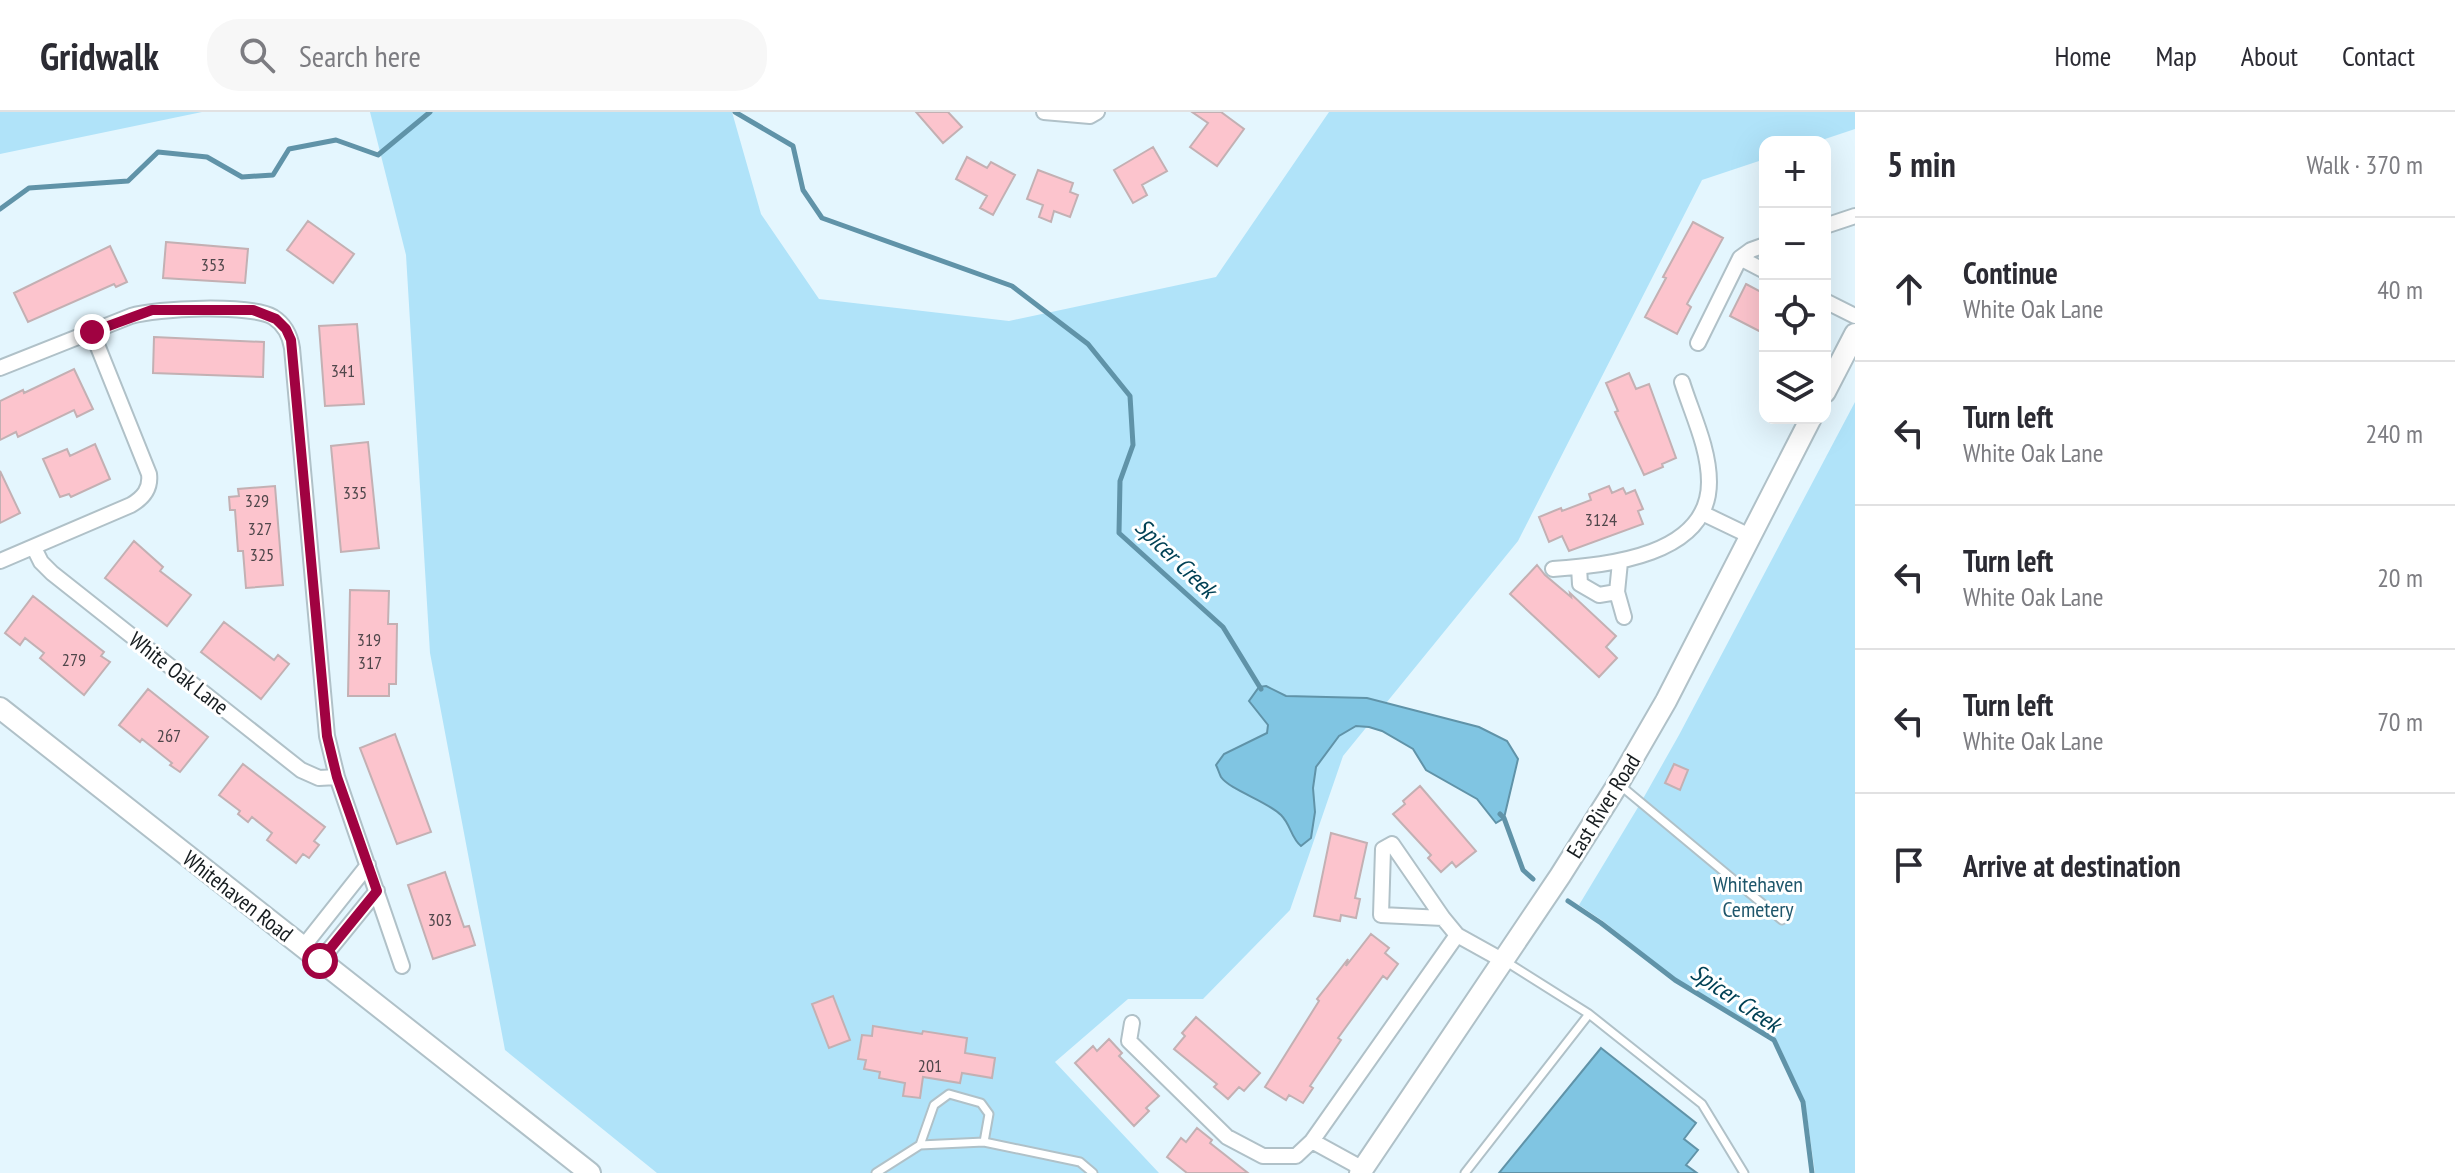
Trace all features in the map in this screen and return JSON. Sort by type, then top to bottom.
[{"type":"main road","points":[[1831,380],[1855,334]]},
{"type":"main road","name":"East River Road","points":[[1361,1171],[1560,876],[1618,784],[1666,701],[1808,424]]},
{"type":"main road","name":"Whitehaven Road","points":[[0,708],[590,1173]]},
{"type":"street","points":[[1044,112],[1090,116],[1097,112]]},
{"type":"street","points":[[1831,224],[1855,216]]},
{"type":"street","points":[[1698,343],[1740,258],[1759,247]]},
{"type":"street","points":[[1740,258],[1759,268]]},
{"type":"street","points":[[1831,304],[1855,316]]},
{"type":"street","points":[[0,368],[143,312],[253,310],[276,319],[286,329],[292,348],[327,736],[337,777],[402,966]]},
{"type":"street","points":[[0,561],[131,505],[142,498],[150,483],[92,332]]},
{"type":"street","points":[[1553,569],[1620,562],[1665,546],[1687,534],[1702,513],[1709,484],[1705,453],[1682,382]]},
{"type":"street","points":[[1702,513],[1750,536]]},
{"type":"street","name":"White Oak Lane","points":[[34,548],[41,562],[52,573],[301,770],[319,778],[337,777]]},
{"type":"street","points":[[1620,562],[1617,592],[1624,617]]},
{"type":"street","points":[[1579,567],[1580,584],[1599,595],[1617,592]]},
{"type":"street","points":[[1443,918],[1381,915],[1383,849],[1392,844],[1457,935],[1502,960]]},
{"type":"street","points":[[303,947],[368,865]]},
{"type":"street","points":[[320,961],[377,891]]},
{"type":"street","points":[[1132,1023],[1129,1041],[1227,1137],[1263,1156],[1296,1156],[1312,1141],[1457,935]]},
{"type":"street","points":[[1312,1141],[1361,1171]]},
{"type":"lane","points":[[1618,784],[1782,920]]},
{"type":"lane","points":[[1502,960],[1589,1014],[1702,1104],[1744,1173]]},
{"type":"lane","points":[[1465,1173],[1589,1014]]},
{"type":"lane","points":[[920,1145],[934,1105],[949,1094],[981,1103],[989,1114],[984,1142]]},
{"type":"lane","points":[[876,1173],[920,1145],[984,1142],[1080,1162],[1093,1173]]},
{"type":"green space","points":[[0,112],[202,112],[0,154]]},
{"type":"green space","points":[[370,112],[732,112],[761,214],[819,299],[1009,321],[1216,277],[1329,112],[1855,112],[1855,129],[1831,137],[1759,136],[1759,161],[1702,180],[1518,541],[1343,756],[1290,910],[1203,999],[1128,999],[1055,1062],[1159,1173],[657,1173],[505,1050],[430,653],[406,255]]},
{"type":"green space","name":"Whitehaven Cemetery","points":[[1855,402],[1855,1173],[1815,1173],[1805,1102],[1776,1039],[1676,979],[1579,905],[1679,735]]},
{"type":"shaded area","points":[[1266,686],[1286,696],[1367,698],[1479,727],[1507,741],[1518,759],[1504,818],[1496,823],[1477,799],[1426,770],[1413,749],[1382,731],[1356,726],[1339,736],[1316,767],[1311,838],[1301,846],[1281,815],[1226,782],[1216,765],[1224,754],[1267,733],[1268,725],[1249,701],[1259,687]]},
{"type":"shaded area","points":[[1601,1048],[1696,1123],[1684,1139],[1698,1150],[1686,1165],[1697,1173],[1499,1173]]},
{"type":"building","points":[[916,112],[948,112],[962,127],[943,143]]},
{"type":"building","points":[[1192,112],[1221,112],[1244,129],[1217,166],[1190,147],[1208,123]]},
{"type":"building","points":[[1153,147],[1167,171],[1142,185],[1147,195],[1133,203],[1114,170]]},
{"type":"building","points":[[967,157],[987,168],[991,162],[1015,175],[993,215],[980,208],[987,196],[956,179]]},
{"type":"building","points":[[1038,170],[1073,183],[1070,192],[1078,195],[1070,217],[1054,211],[1051,222],[1039,217],[1043,205],[1027,199]]},
{"type":"building","points":[[308,221],[354,254],[333,283],[287,250]]},
{"type":"building","points":[[1693,222],[1723,238],[1687,304],[1691,307],[1677,334],[1645,317]]},
{"type":"building","points":[[166,242],[248,249],[245,283],[163,278]]},
{"type":"building","points":[[110,246],[127,282],[116,287],[114,284],[28,322],[14,293]]},
{"type":"building","points":[[1746,284],[1759,291],[1759,331],[1730,316]]},
{"type":"building","points":[[357,324],[364,404],[325,406],[319,326]]},
{"type":"building","points":[[154,337],[264,342],[263,377],[153,373]]},
{"type":"building","points":[[74,369],[93,409],[77,417],[74,410],[18,437],[16,432],[0,440],[0,401]]},
{"type":"building","points":[[1629,373],[1636,389],[1649,384],[1676,458],[1644,475],[1615,412],[1618,411],[1606,383]]},
{"type":"building","points":[[368,442],[379,548],[341,552],[331,446]]},
{"type":"building","points":[[95,444],[110,479],[71,497],[69,494],[60,497],[43,459],[67,449],[70,456]]},
{"type":"building","points":[[0,471],[20,513],[0,523]]},
{"type":"building","points":[[275,486],[283,585],[246,588],[243,551],[238,551],[235,510],[230,510],[229,497],[239,496],[238,489]]},
{"type":"building","points":[[1609,486],[1612,493],[1623,488],[1626,494],[1635,490],[1643,509],[1638,511],[1643,524],[1569,551],[1562,536],[1549,542],[1539,517],[1591,500],[1589,494]]},
{"type":"building","points":[[134,541],[163,567],[160,571],[191,595],[167,626],[105,578]]},
{"type":"building","points":[[1537,565],[1616,636],[1606,647],[1617,658],[1599,677],[1510,594]]},
{"type":"building","points":[[350,590],[389,591],[388,624],[397,624],[396,684],[389,684],[389,696],[348,696]]},
{"type":"building","points":[[33,596],[104,652],[101,656],[110,662],[84,695],[40,658],[44,653],[25,638],[20,645],[5,633]]},
{"type":"building","points":[[224,622],[274,660],[278,655],[289,664],[261,699],[201,652]]},
{"type":"building","points":[[148,689],[208,737],[180,772],[142,739],[140,742],[119,725]]},
{"type":"building","points":[[395,734],[431,832],[397,844],[360,748]]},
{"type":"building","points":[[243,764],[325,827],[314,841],[319,845],[309,858],[303,854],[296,863],[267,840],[272,833],[252,817],[248,822],[238,814],[240,811],[219,795]]},
{"type":"building","points":[[1674,764],[1688,770],[1680,790],[1665,783]]},
{"type":"building","points":[[1420,786],[1476,851],[1456,867],[1452,862],[1441,872],[1428,858],[1431,855],[1393,814]]},
{"type":"building","points":[[1331,833],[1367,843],[1355,898],[1360,899],[1356,918],[1341,915],[1340,921],[1314,916]]},
{"type":"building","points":[[445,872],[464,927],[469,926],[475,945],[433,959],[408,885]]},
{"type":"building","points":[[1371,934],[1389,948],[1385,953],[1398,964],[1387,979],[1383,976],[1338,1038],[1341,1040],[1310,1086],[1313,1088],[1303,1103],[1289,1095],[1286,1100],[1265,1087],[1319,1001],[1317,999]]},
{"type":"building","points":[[833,996],[850,1040],[829,1048],[812,1004]]},
{"type":"building","points":[[1196,1017],[1260,1073],[1244,1091],[1239,1087],[1228,1099],[1214,1087],[1217,1084],[1174,1049],[1185,1036],[1182,1033]]},
{"type":"building","points":[[873,1026],[967,1038],[965,1053],[995,1058],[992,1078],[962,1073],[960,1083],[923,1077],[920,1098],[903,1096],[905,1083],[879,1078],[880,1072],[864,1069],[866,1060],[858,1059],[862,1035],[872,1036]]},
{"type":"building","points":[[1109,1039],[1122,1053],[1119,1056],[1159,1096],[1134,1126],[1075,1063],[1093,1046],[1097,1051]]},
{"type":"building","points":[[1197,1128],[1212,1140],[1210,1143],[1248,1173],[1187,1173],[1167,1157],[1181,1138],[1186,1142]]},
{"type":"waterway","name":"Spicer Creek","points":[[0,209],[29,188],[128,181],[158,152],[207,157],[242,177],[273,175],[289,149],[336,140],[378,155],[430,112]]},
{"type":"waterway","name":"Spicer Creek","points":[[735,112],[793,146],[803,190],[822,218],[1012,286],[1088,344],[1130,396],[1133,445],[1120,481],[1119,533],[1223,627],[1261,689]]},
{"type":"waterway","name":"Spicer Creek","points":[[1500,814],[1523,870],[1533,879]]},
{"type":"waterway","name":"Spicer Creek","points":[[1568,901],[1675,980],[1774,1040],[1803,1102],[1812,1173]]},
{"type":"route","points":[[92,332],[152,310],[253,310],[276,319],[291,340],[327,736],[337,777],[377,891],[320,961]]}]
